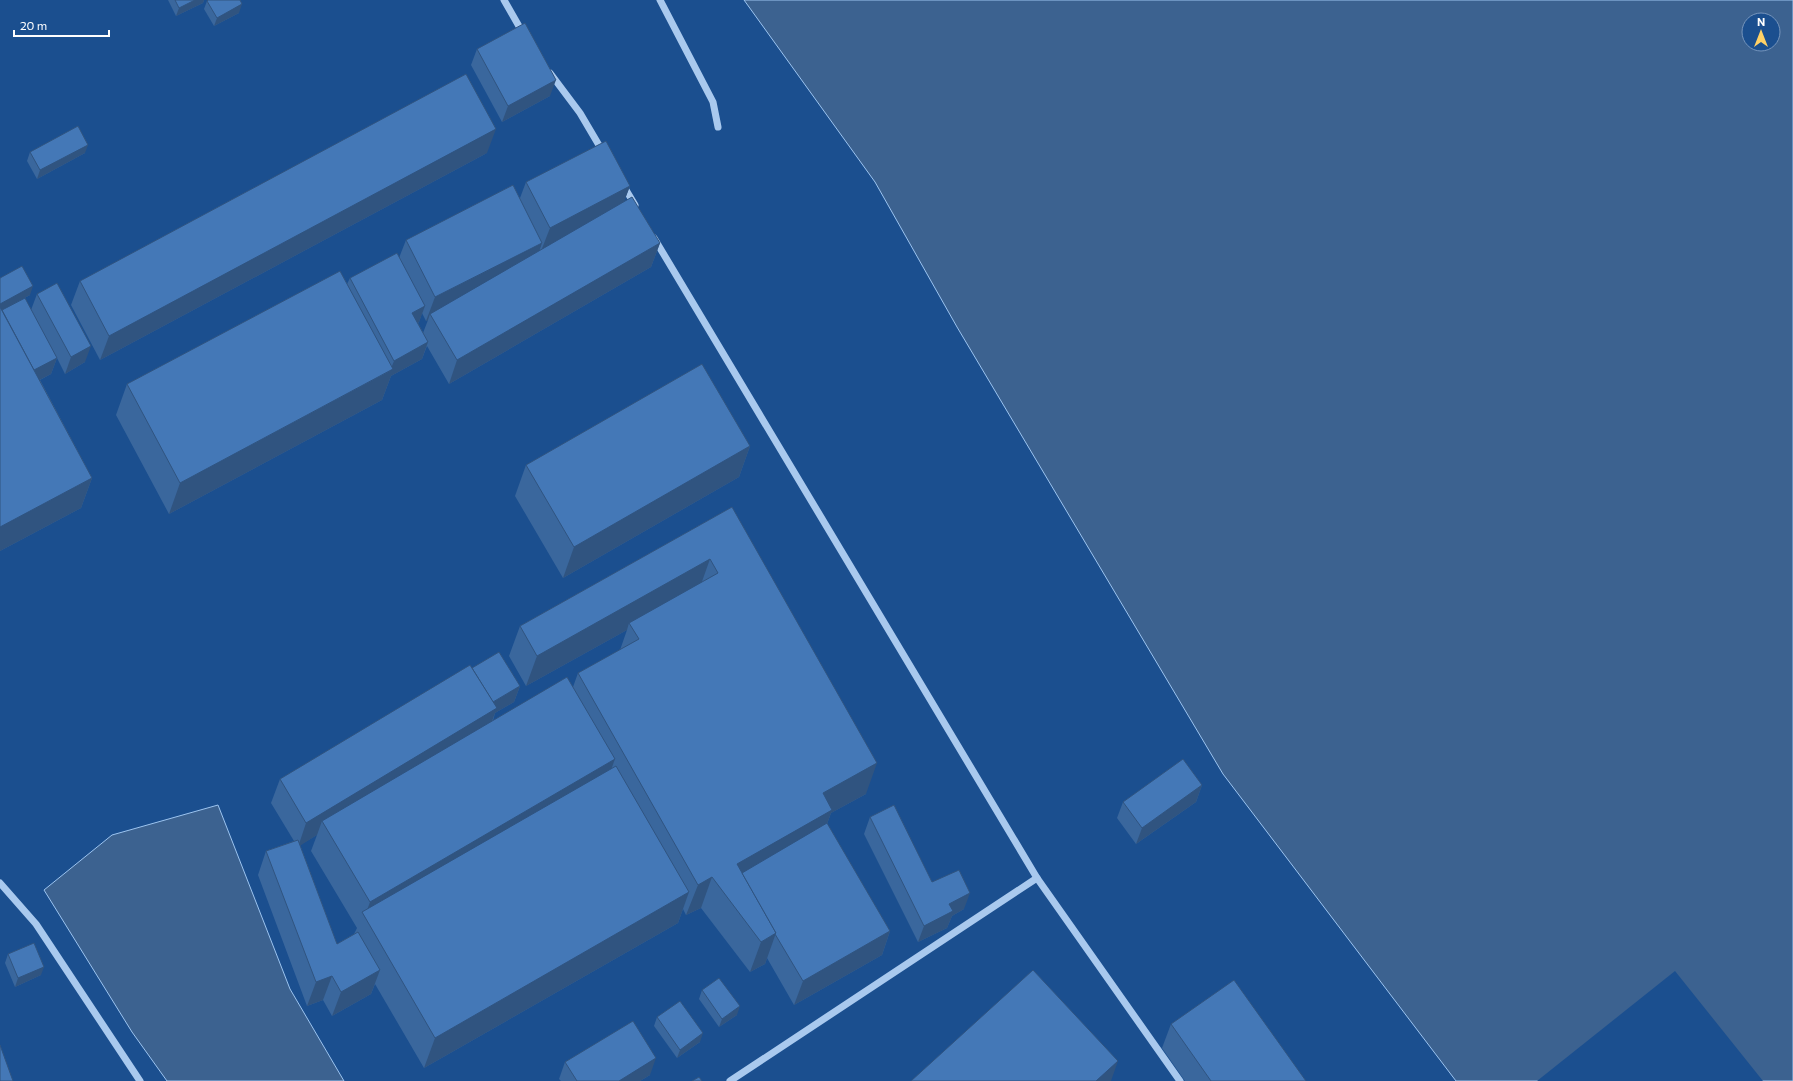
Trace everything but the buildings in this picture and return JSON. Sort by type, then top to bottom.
[{"type":"street","points":[[504,0],[526,39]]},
{"type":"street","points":[[660,0],[713,102],[718,127]]},
{"type":"street","points":[[543,64],[580,113],[608,161]]},
{"type":"street","points":[[620,181],[641,215]]},
{"type":"street","points":[[649,229],[1037,878],[1180,1081]]},
{"type":"street","points":[[730,1081],[1037,878]]},
{"type":"street","points":[[0,883],[36,924],[140,1081]]},
{"type":"water","points":[[744,0],[1793,0],[1793,1081],[1456,1081],[1223,774],[957,327],[875,182]]},
{"type":"water","points":[[218,805],[290,989],[344,1081],[167,1081],[132,1032],[44,890],[112,835]]},
{"type":"pier","points":[[1675,971],[1763,1081],[1537,1081]]}]
